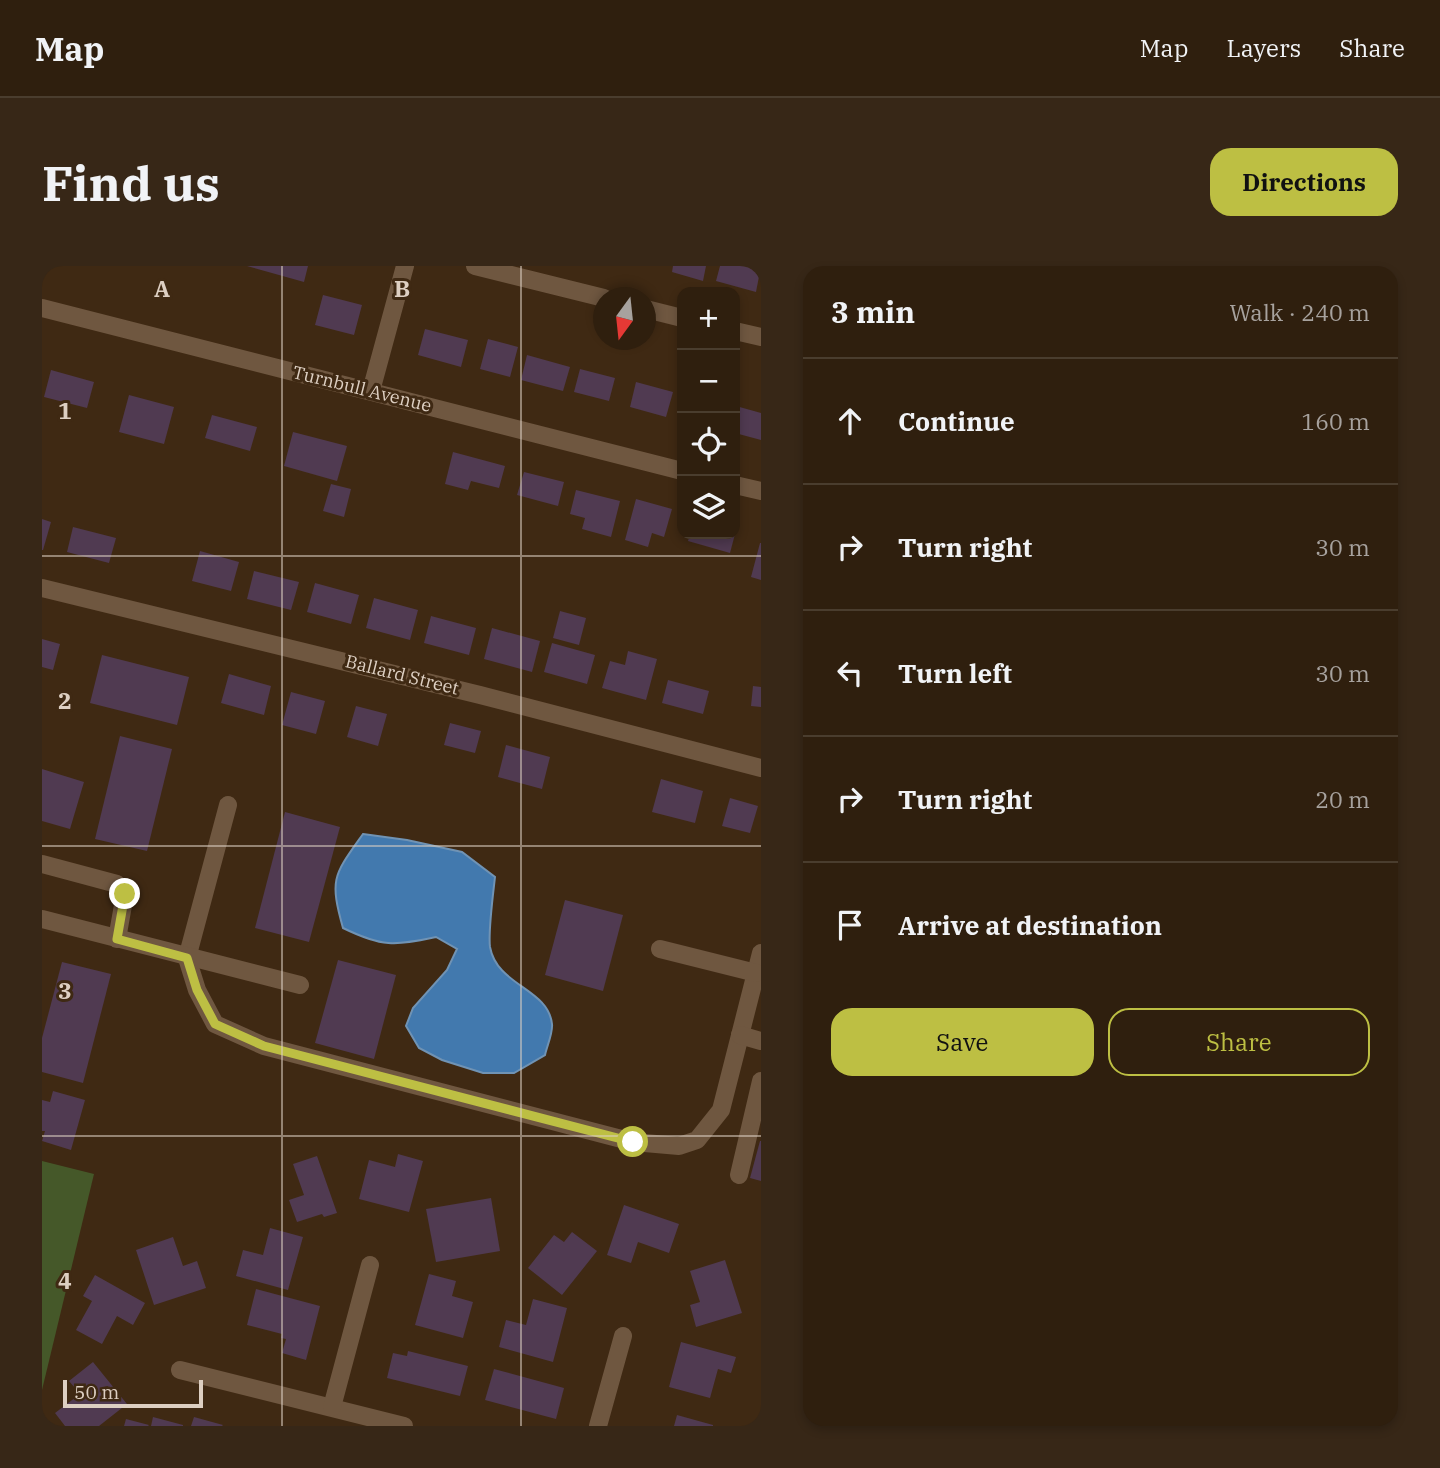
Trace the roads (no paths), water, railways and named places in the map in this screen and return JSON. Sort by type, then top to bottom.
[{"type":"street","points":[[371,391],[405,266]]},
{"type":"street","points":[[475,266],[593,295]]},
{"type":"street","name":"Turnbull Avenue","points":[[42,308],[677,470]]},
{"type":"street","points":[[656,312],[677,317]]},
{"type":"street","points":[[740,332],[761,337]]},
{"type":"street","points":[[740,486],[761,491]]},
{"type":"street","name":"Ballard Street","points":[[42,588],[480,695],[761,768]]},
{"type":"street","points":[[228,806],[187,958],[197,990],[215,1024],[264,1046],[633,1142],[678,1146],[696,1140],[721,1110],[761,953]]},
{"type":"street","points":[[42,864],[117,884],[125,894],[117,939]]},
{"type":"street","points":[[42,919],[300,985]]},
{"type":"street","points":[[660,949],[756,973]]},
{"type":"street","points":[[740,1035],[761,1041]]},
{"type":"street","points":[[739,1175],[761,1081]]},
{"type":"street","points":[[332,1407],[370,1265]]},
{"type":"street","points":[[598,1426],[623,1336]]},
{"type":"street","points":[[180,1370],[404,1426]]},
{"type":"water","points":[[363,834],[462,852],[495,877],[490,947],[502,970],[542,1002],[548,1012],[552,1028],[545,1055],[514,1073],[483,1073],[442,1060],[419,1048],[406,1026],[413,1008],[447,970],[457,949],[436,937],[388,943],[368,939],[343,928],[336,898],[337,878]]}]
